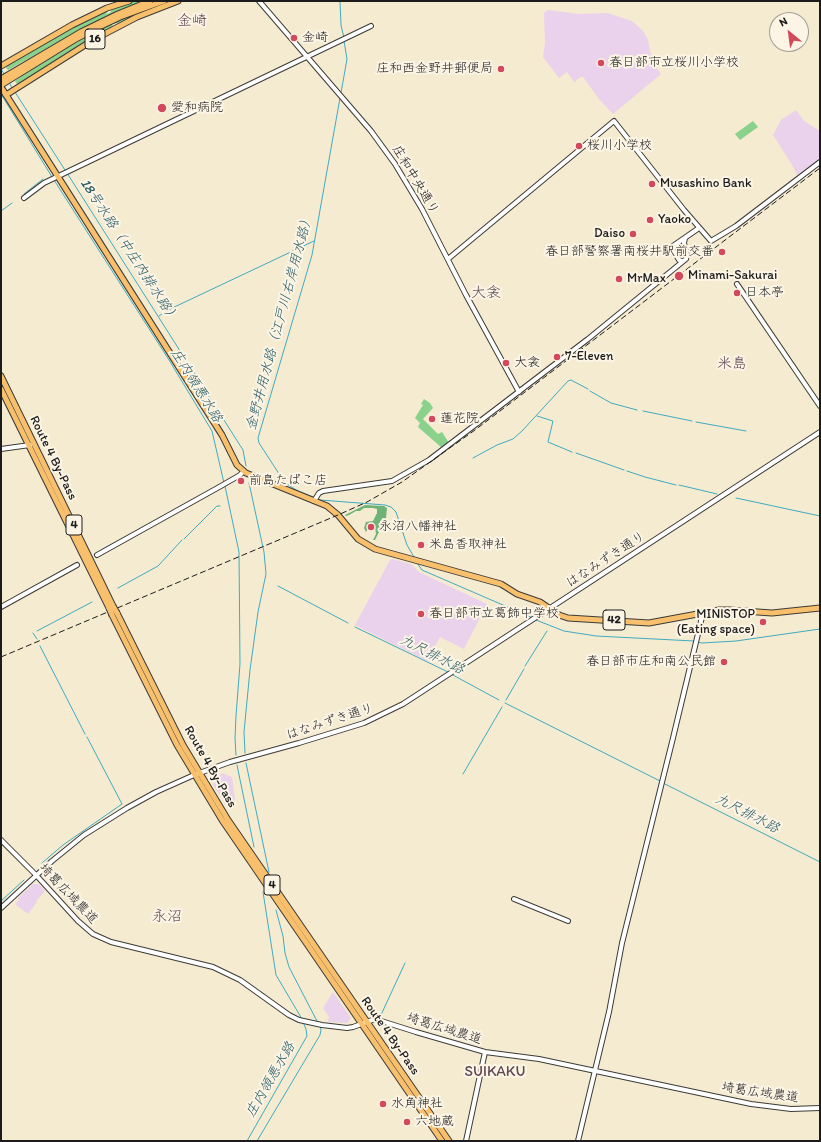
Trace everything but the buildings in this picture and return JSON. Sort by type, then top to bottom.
[{"type":"main road","name":"16","points":[[1,66],[72,25],[107,8],[129,1]]},
{"type":"main road","name":"16","points":[[1,86],[14,74],[81,32],[118,14],[150,1]]},
{"type":"main road","name":"16","points":[[1,79],[14,74],[74,40],[120,17],[164,1]]},
{"type":"main road","name":"16","points":[[6,95],[93,40],[137,17],[178,1]]},
{"type":"main road","points":[[1,86],[55,178],[222,435],[243,472]]},
{"type":"main road","name":"Route 4 By-Pass","points":[[1,376],[111,607]]},
{"type":"main road","name":"Route 4 By-Pass","points":[[1,389],[28,445],[115,614],[169,729],[233,837],[449,1141]]},
{"type":"main road","name":"42","points":[[243,472],[327,506],[335,512],[354,535],[362,542],[381,551],[501,584],[521,596],[540,602],[568,618],[649,623],[703,613],[729,610],[760,613],[820,608]]},
{"type":"main road","name":"Route 4 By-Pass","points":[[364,1023],[442,1141]]},
{"type":"street","name":"庄和中央通り","points":[[259,1],[371,131],[396,164],[416,197],[466,295],[519,392]]},
{"type":"street","points":[[24,198],[41,185],[67,172],[371,26]]},
{"type":"street","points":[[448,259],[614,121],[699,228],[712,241],[765,205],[820,162]]},
{"type":"street","points":[[682,261],[679,260],[675,254],[672,248],[673,246],[699,228]]},
{"type":"street","points":[[314,501],[318,493],[323,491],[386,483],[397,479],[429,460],[588,339],[687,257],[684,243],[685,238]]},
{"type":"street","points":[[675,254],[686,250]]},
{"type":"street","points":[[737,284],[820,406]]},
{"type":"street","name":"はなみずき通り","points":[[1,908],[36,875],[84,835],[156,792],[197,774],[236,760],[346,729],[371,720],[408,701],[820,432]]},
{"type":"street","points":[[1,449],[34,444]]},
{"type":"street","points":[[97,555],[221,486],[243,472]]},
{"type":"street","points":[[1,607],[77,565]]},
{"type":"street","points":[[578,1141],[609,1012],[622,943],[703,613]]},
{"type":"street","name":"埼葛広域農道","points":[[1,840],[36,875],[78,921],[93,934],[111,942],[213,967],[240,980],[289,1015],[299,1020],[322,1026],[347,1028],[375,1019],[485,1052],[539,1059],[751,1104],[792,1109],[820,1108]]},
{"type":"street","points":[[514,899],[568,921]]},
{"type":"street","points":[[466,1141],[485,1052]]},
{"type":"shaded area","name":"春日部市立桜川小学校","points":[[548,10],[578,14],[607,13],[632,21],[645,34],[648,40],[652,61],[661,74],[613,114],[599,99],[583,77],[576,80],[575,83],[567,72],[559,78],[543,57],[545,43],[544,13]]},
{"type":"shaded area","points":[[796,110],[804,121],[820,131],[820,159],[797,175],[773,135],[781,120]]},
{"type":"shaded area","name":"春日部市立葛飾中学校","points":[[392,559],[411,564],[419,572],[487,604],[464,649],[440,637],[427,661],[355,625],[390,560]]},
{"type":"shaded area","points":[[222,773],[232,777],[235,800],[227,806],[213,785]]},
{"type":"shaded area","points":[[33,884],[39,884],[45,891],[36,901],[37,902],[28,914],[15,904],[19,900],[18,898]]},
{"type":"shaded area","points":[[333,992],[351,1018],[347,1023],[328,1022],[329,1017],[323,1008]]},
{"type":"green space","points":[[135,1],[143,1],[94,22],[8,70],[6,68],[8,65],[63,31],[106,11],[107,14],[111,12],[110,9]]},
{"type":"green space","points":[[173,1],[118,25],[117,23],[112,24],[113,28],[20,84],[17,84],[15,81],[59,51],[95,31],[126,17]]},
{"type":"green space","points":[[753,121],[758,127],[740,140],[735,134]]},
{"type":"green space","points":[[424,399],[430,403],[433,408],[423,419],[438,434],[442,432],[449,443],[442,448],[418,427],[420,423],[415,418],[423,405],[421,404]]},
{"type":"green space","points":[[365,505],[384,506],[387,508],[386,518],[383,522],[380,522],[382,526],[375,540],[373,540],[376,534],[375,526],[371,523],[366,532],[364,528],[366,522],[373,521],[377,513],[377,509],[364,508],[360,511],[356,511],[346,516],[345,515]]},
{"type":"waterway","name":"金野井用水路（江戸川右岸用水路）","points":[[340,1],[341,25],[344,38]]},
{"type":"waterway","name":"金野井用水路（江戸川右岸用水路）","points":[[341,93],[347,59],[344,41]]},
{"type":"waterway","name":"18号水路（中庄内排水路）","points":[[1,69],[4,74]]},
{"type":"waterway","name":"18号水路（中庄内排水路）","points":[[9,82],[12,88]]},
{"type":"waterway","name":"18号水路（中庄内排水路）","points":[[15,92],[65,170]]},
{"type":"waterway","name":"庄内領悪水路","points":[[1,94],[52,177]]},
{"type":"waterway","name":"金野井用水路（江戸川右岸用水路）","points":[[313,497],[298,491],[285,483],[259,443],[258,438],[312,255],[340,98]]},
{"type":"waterway","name":"18号水路（中庄内排水路）","points":[[67,173],[243,450],[246,466]]},
{"type":"waterway","points":[[24,194],[43,179]]},
{"type":"waterway","name":"庄内領悪水路","points":[[54,180],[169,360],[212,431],[224,483]]},
{"type":"waterway","points":[[1,211],[12,203]]},
{"type":"waterway","points":[[159,316],[168,310],[314,241]]},
{"type":"waterway","points":[[473,458],[497,445],[513,439],[568,381],[571,380],[588,389]]},
{"type":"waterway","points":[[590,391],[611,403],[637,410]]},
{"type":"waterway","points":[[643,411],[692,421]]},
{"type":"waterway","points":[[537,416],[553,421],[548,442],[572,452]]},
{"type":"waterway","points":[[696,422],[746,431]]},
{"type":"waterway","points":[[576,453],[624,470]]},
{"type":"waterway","points":[[627,471],[676,485]]},
{"type":"waterway","name":"18号水路（中庄内排水路）","points":[[245,753],[244,732],[250,670],[258,612],[266,574],[264,552],[249,483]]},
{"type":"waterway","points":[[679,485],[717,494]]},
{"type":"waterway","name":"庄内領悪水路","points":[[225,486],[239,552],[240,664],[235,738],[236,755]]},
{"type":"waterway","name":"金野井用水路（江戸川右岸用水路）","points":[[316,498],[320,500],[385,505],[391,507],[396,512],[407,545],[414,557]]},
{"type":"waterway","points":[[736,498],[820,516]]},
{"type":"waterway","points":[[101,550],[192,500]]},
{"type":"waterway","points":[[184,539],[217,506],[220,506]]},
{"type":"waterway","points":[[118,588],[158,566],[182,540]]},
{"type":"waterway","name":"金野井用水路（江戸川右岸用水路）","points":[[417,563],[422,570],[533,618]]},
{"type":"waterway","name":"九尺排水路","points":[[278,586],[348,623]]},
{"type":"waterway","points":[[37,631],[92,602]]},
{"type":"waterway","name":"金野井用水路（江戸川右岸用水路）","points":[[536,620],[564,631],[596,636],[694,641]]},
{"type":"waterway","name":"九尺排水路","points":[[355,627],[448,672]]},
{"type":"waterway","name":"金野井用水路（江戸川右岸用水路）","points":[[697,642],[736,641],[820,629]]},
{"type":"waterway","points":[[525,666],[547,631]]},
{"type":"waterway","points":[[33,633],[37,639]]},
{"type":"waterway","points":[[40,646],[85,734]]},
{"type":"waterway","points":[[506,700],[524,669]]},
{"type":"waterway","name":"九尺排水路","points":[[451,674],[499,700]]},
{"type":"waterway","name":"九尺排水路","points":[[505,703],[660,781]]},
{"type":"waterway","points":[[463,774],[502,707]]},
{"type":"waterway","points":[[42,863],[63,845],[122,804],[87,737]]},
{"type":"waterway","name":"18号水路（中庄内排水路）","points":[[246,763],[269,872]]},
{"type":"waterway","name":"庄内領悪水路","points":[[237,765],[254,847]]},
{"type":"waterway","name":"九尺排水路","points":[[665,784],[820,862]]},
{"type":"waterway","points":[[1,901],[24,880]]},
{"type":"waterway","name":"庄内領悪水路","points":[[263,892],[276,975],[302,1019]]},
{"type":"waterway","name":"18号水路（中庄内排水路）","points":[[276,910],[289,967],[318,1023]]},
{"type":"waterway","points":[[381,1015],[405,963]]},
{"type":"waterway","name":"庄内領悪水路","points":[[247,1141],[307,1036],[303,1022]]},
{"type":"waterway","name":"18号水路（中庄内排水路）","points":[[257,1141],[320,1035],[320,1025]]},
{"type":"railway","points":[[1,657],[338,515],[367,502],[402,482],[475,430],[820,168]]},
{"type":"place","name":"金崎","points":[[294,38]]},
{"type":"place","name":"春日部市立桜川小学校","points":[[601,63]]},
{"type":"place","name":"庄和西金野井郵便局","points":[[501,69]]},
{"type":"place","name":"愛和病院","points":[[162,108]]},
{"type":"place","name":"桜川小学校","points":[[579,146]]},
{"type":"place","name":"Musashino Bank","points":[[652,184]]},
{"type":"place","name":"Yaoko","points":[[650,220]]},
{"type":"place","name":"Daiso","points":[[633,234]]},
{"type":"place","name":"春日部警察署南桜井駅前交番","points":[[722,252]]},
{"type":"place","name":"Minami-Sakurai","points":[[679,276]]},
{"type":"place","name":"MrMax","points":[[619,279]]},
{"type":"place","name":"日本亭","points":[[737,293]]},
{"type":"place","name":"7-Eleven","points":[[557,357]]},
{"type":"place","name":"大衾","points":[[506,363]]},
{"type":"place","name":"蓮花院","points":[[432,419]]},
{"type":"place","name":"前島たばこ店","points":[[241,481]]},
{"type":"place","name":"永沼八幡神社","points":[[371,527]]},
{"type":"place","name":"米島香取神社","points":[[421,545]]},
{"type":"place","name":"春日部市立葛飾中学校","points":[[421,614]]},
{"type":"place","name":"MINISTOP (Eating space)","points":[[763,622]]},
{"type":"place","name":"春日部市庄和南公民館","points":[[724,662]]},
{"type":"place","name":"水角神社","points":[[383,1104]]},
{"type":"place","name":"六地蔵","points":[[407,1122]]},
{"type":"district","name":"金崎","points":[[192,21]]},
{"type":"district","name":"大衾","points":[[486,293]]},
{"type":"district","name":"米島","points":[[732,364]]},
{"type":"district","name":"永沼","points":[[167,917]]},
{"type":"district","name":"SUIKAKU","points":[[495,1072]]}]
